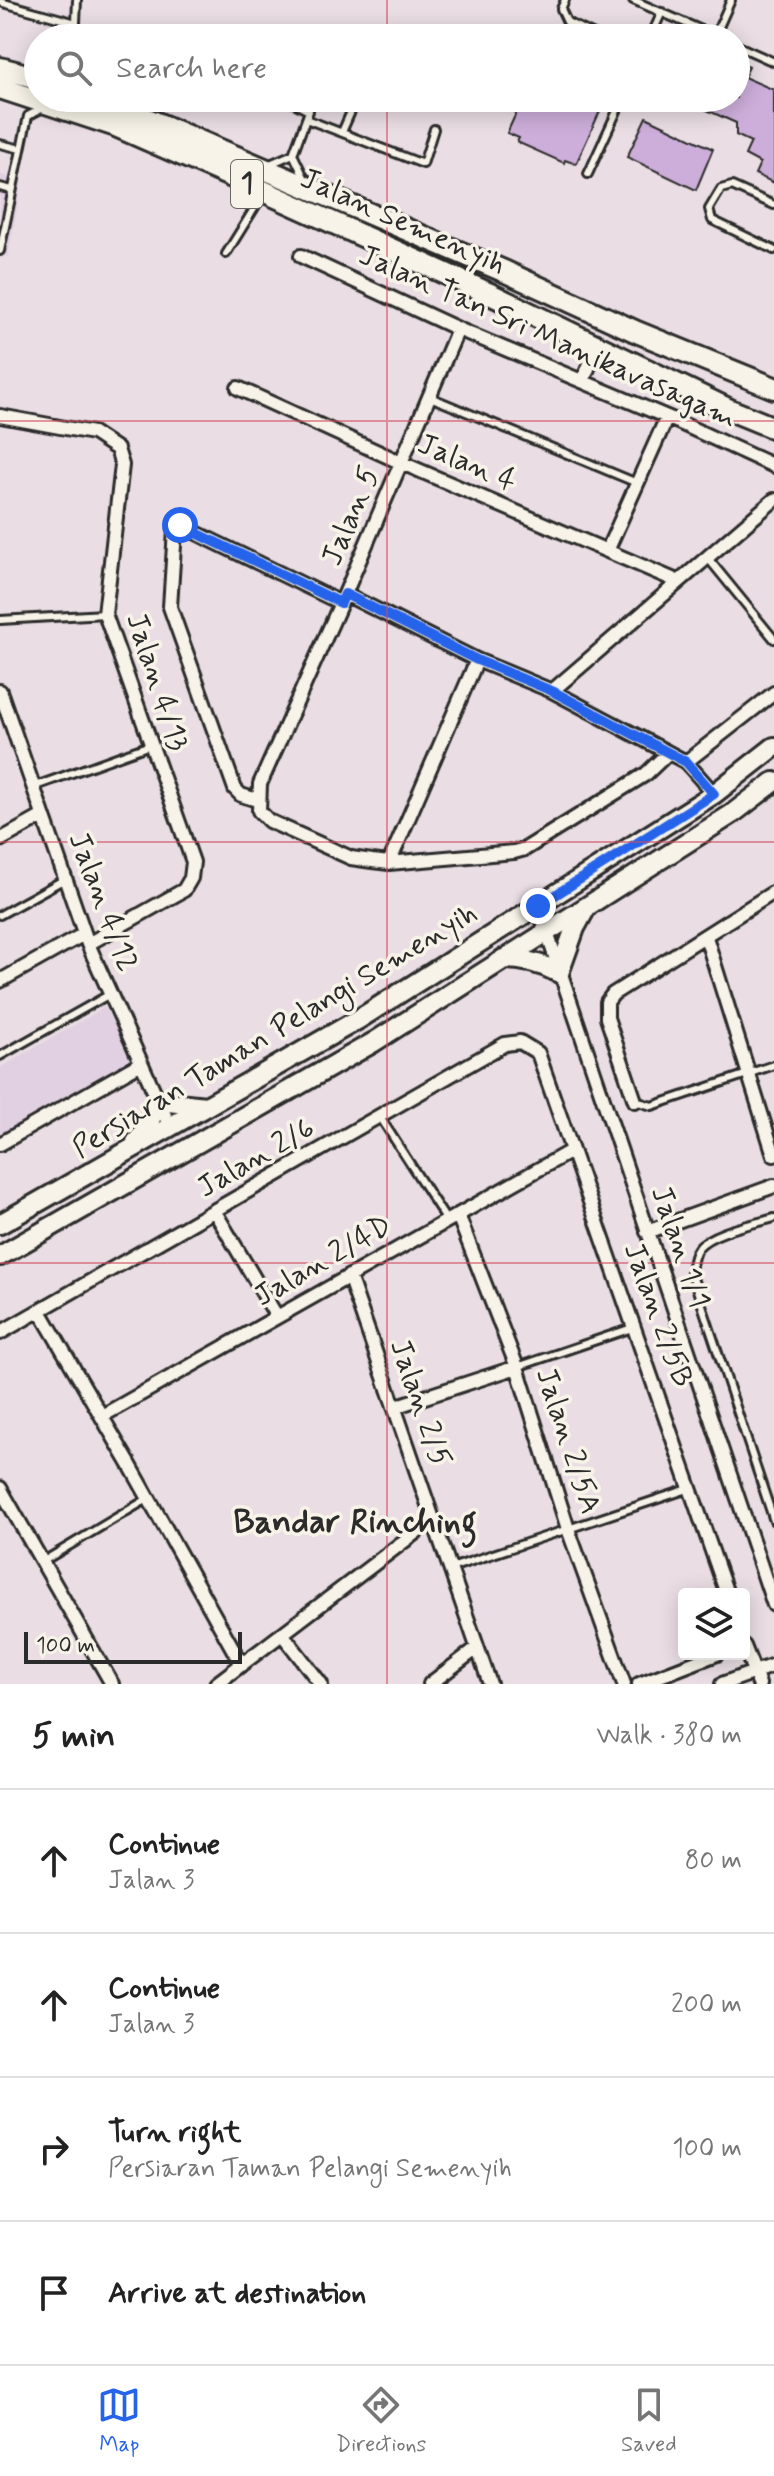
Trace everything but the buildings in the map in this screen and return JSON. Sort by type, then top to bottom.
[{"type":"main road","points":[[0,68],[24,74]]},
{"type":"main road","name":"Jalan Semenyih","points":[[0,88],[24,96]]},
{"type":"main road","name":"Jalan Semenyih","points":[[75,112],[116,126],[264,192],[774,428]]},
{"type":"main road","name":"Jalan Semenyih","points":[[134,112],[506,272],[637,332],[774,388]]},
{"type":"street","name":"Jalan Tan Sri Manikavasagam","points":[[301,256],[458,329],[774,466]]},
{"type":"street","name":"Jalan 5","points":[[258,806],[260,784],[458,329]]},
{"type":"street","points":[[583,381],[597,346]]},
{"type":"street","name":"Jalan 4","points":[[238,388],[402,463],[677,581]]},
{"type":"street","points":[[607,551],[667,417]]},
{"type":"street","name":"Jalan 4/13","points":[[0,420],[93,433],[117,449],[122,465],[105,614],[193,862],[191,878],[184,890],[0,981]]},
{"type":"street","points":[[552,691],[774,500]]},
{"type":"street","points":[[668,753],[646,774],[519,851],[389,863],[351,858],[269,821],[258,806],[235,789],[170,607],[175,530],[180,525],[552,691],[686,762],[714,794],[742,801],[754,797]]},
{"type":"street","points":[[389,863],[477,660]]},
{"type":"street","name":"Jalan 4/12","points":[[0,691],[86,939],[170,1127]]},
{"type":"street","points":[[686,762],[774,693]]},
{"type":"street","name":"Persiaran Taman Pelangi Semenyih","points":[[0,1224],[359,1019],[714,794],[774,747]]},
{"type":"street","name":"Persiaran Taman Pelangi Semenyih","points":[[0,1256],[374,1042],[698,836],[774,782]]},
{"type":"street","points":[[698,836],[708,820],[714,794]]},
{"type":"street","points":[[0,840],[43,816]]},
{"type":"street","points":[[635,1101],[607,1018],[607,1002],[613,994],[774,892]]},
{"type":"street","points":[[503,959],[523,959],[543,964],[559,973],[587,905]]},
{"type":"street","name":"Jalan 1/1","points":[[538,906],[774,1605]]},
{"type":"street","points":[[706,937],[774,1155]]},
{"type":"street","name":"Jalan 2/6","points":[[0,1333],[505,1044],[520,1042],[538,1053]]},
{"type":"street","name":"Jalan 2/5B","points":[[538,1053],[725,1588]]},
{"type":"street","points":[[0,1144],[141,1063]]},
{"type":"street","points":[[129,1150],[144,1133],[159,1101],[206,1106]]},
{"type":"street","points":[[148,1171],[167,1144],[170,1127],[192,1133],[215,1132]]},
{"type":"street","name":"Jalan 2/4D","points":[[102,1416],[571,1151]]},
{"type":"street","points":[[647,1232],[774,1186]]},
{"type":"street","points":[[215,1212],[277,1317]]},
{"type":"street","name":"Jalan 2/5A","points":[[452,1218],[517,1367],[568,1529],[624,1684]]},
{"type":"street","name":"Jalan 2/5","points":[[349,1276],[490,1684]]},
{"type":"street","points":[[40,1311],[242,1665]]},
{"type":"street","points":[[394,1407],[517,1367]]},
{"type":"street","points":[[0,1488],[112,1684]]},
{"type":"street","points":[[216,1684],[432,1520]]},
{"type":"street","points":[[283,1635],[321,1684]]},
{"type":"street","points":[[430,1684],[477,1648]]},
{"type":"street","points":[[639,1684],[701,1660]]},
{"type":"street","points":[[722,1684],[756,1678],[774,1665]]},
{"type":"lane","points":[[0,2],[76,23],[77,0]]},
{"type":"lane","points":[[565,0],[561,9],[571,24]]},
{"type":"lane","points":[[633,0],[689,24]]},
{"type":"lane","points":[[723,24],[731,0]]},
{"type":"lane","points":[[656,24],[662,12]]},
{"type":"lane","points":[[750,51],[774,62]]},
{"type":"lane","points":[[0,251],[28,116],[36,112]]},
{"type":"lane","points":[[139,112],[164,124]]},
{"type":"lane","points":[[309,112],[293,154],[314,192]]},
{"type":"lane","points":[[342,132],[351,112]]},
{"type":"lane","points":[[588,174],[617,112]]},
{"type":"lane","points":[[306,119],[423,164],[434,129]]},
{"type":"lane","points":[[0,144],[21,149]]},
{"type":"lane","points":[[257,166],[274,163],[293,154]]},
{"type":"lane","points":[[774,205],[732,186],[721,189],[709,209],[712,220],[774,250]]},
{"type":"lane","points":[[0,187],[12,190]]},
{"type":"lane","points":[[226,254],[264,192]]},
{"type":"lane","points":[[430,397],[637,483]]},
{"type":"lane","points":[[707,557],[774,639]]},
{"type":"lane","points":[[0,620],[105,614]]},
{"type":"lane","points":[[33,787],[150,745]]},
{"type":"lane","points":[[0,915],[65,879]]},
{"type":"lane","points":[[0,1056],[110,994]]},
{"type":"lane","points":[[635,1101],[652,1106],[774,1065]]},
{"type":"lane","points":[[380,1117],[452,1218]]},
{"type":"lane","name":"Jalan 1/1","points":[[774,1218],[714,1237],[699,1246],[693,1257],[691,1272],[774,1521]]},
{"type":"lane","points":[[517,1367],[635,1327]]},
{"type":"lane","points":[[448,1569],[691,1488]]},
{"type":"lane","points":[[42,1562],[149,1498]]},
{"type":"shaded area","points":[[0,175],[22,181],[8,257],[0,255]]},
{"type":"shaded area","points":[[105,1007],[130,1059],[0,1135],[0,1068]]},
{"type":"district","name":"Bandar Rinching","points":[[355,1522]]},
{"type":"route","points":[[180,525],[341,603],[345,594],[477,660],[552,691],[686,762],[714,794],[538,906]]}]
